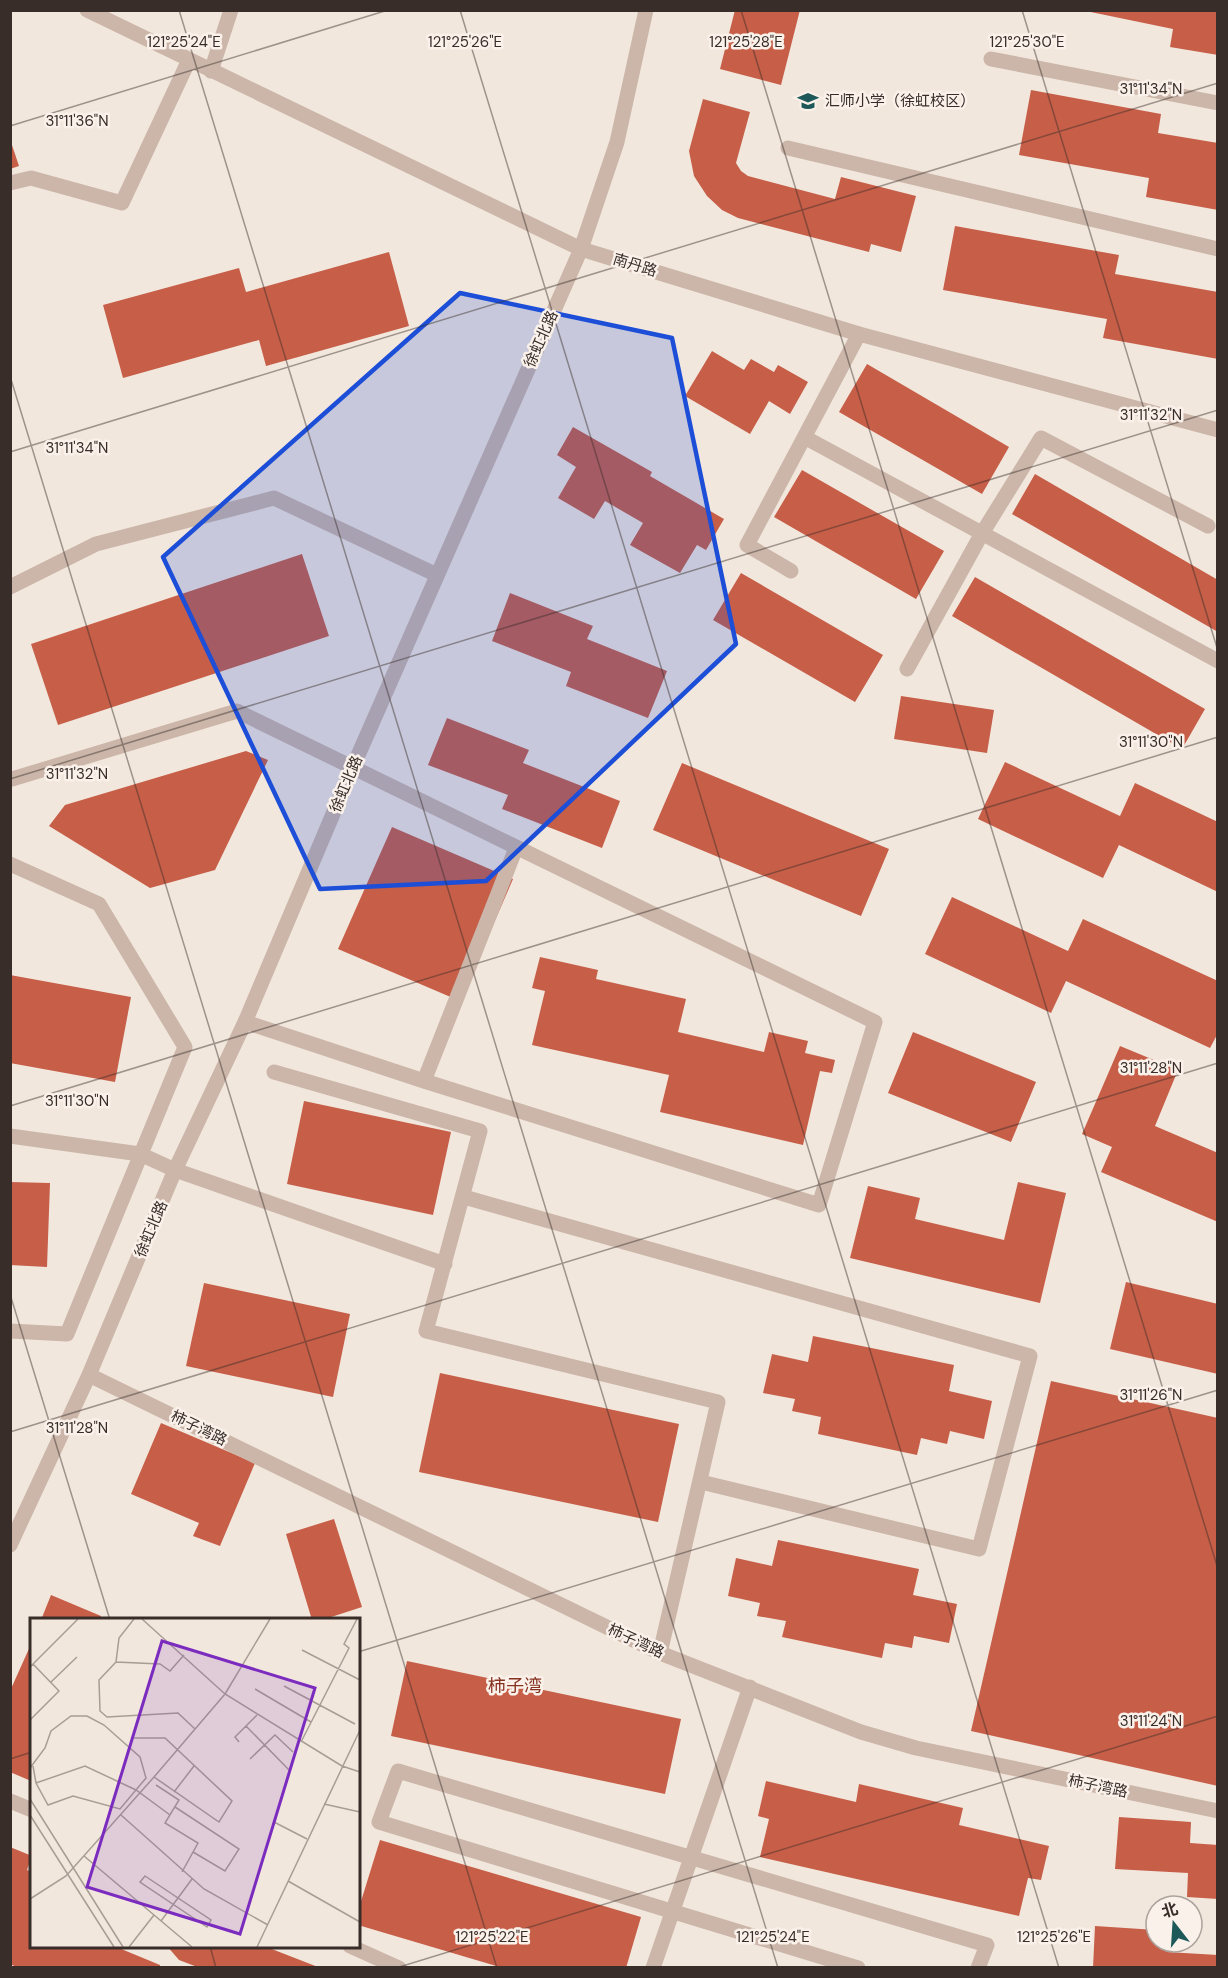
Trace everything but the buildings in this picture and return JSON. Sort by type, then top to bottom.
[{"type":"street","name":"南丹路","points":[[87,10],[581,249],[860,334],[1218,430]]},
{"type":"street","points":[[211,71],[231,10]]},
{"type":"street","name":"徐虹北路","points":[[10,1545],[90,1375],[175,1170],[245,1022],[352,769],[581,249],[617,142],[646,10]]},
{"type":"street","points":[[991,58],[1218,103]]},
{"type":"street","points":[[10,183],[31,177],[122,203],[189,60]]},
{"type":"street","points":[[788,148],[1218,249]]},
{"type":"street","points":[[791,571],[747,545],[860,334]]},
{"type":"street","points":[[806,438],[981,535],[1218,661]]},
{"type":"street","points":[[907,669],[981,535],[1041,438],[1208,526]]},
{"type":"street","points":[[10,587],[96,544],[274,498],[437,575]]},
{"type":"street","points":[[12,779],[237,711],[874,1022],[819,1205],[424,1081],[245,1022]]},
{"type":"street","points":[[424,1081],[516,848]]},
{"type":"street","points":[[10,864],[99,904],[184,1047],[67,1334],[10,1331]]},
{"type":"street","points":[[274,1072],[480,1131],[426,1331],[718,1402],[660,1653]]},
{"type":"street","points":[[10,1136],[140,1154],[175,1170],[445,1263]]},
{"type":"street","points":[[464,1197],[1030,1356],[979,1549],[701,1482]]},
{"type":"street","name":"柿子湾路","points":[[90,1375],[660,1653],[861,1732],[916,1748],[1218,1811]]},
{"type":"street","points":[[653,1968],[750,1687]]},
{"type":"street","points":[[858,1968],[379,1822],[398,1771],[987,1945],[978,1968]]},
{"type":"street","points":[[10,1801],[30,1809]]},
{"type":"street","points":[[352,1948],[399,1968]]},
{"type":"highlighted area","points":[[460,293],[672,338],[736,644],[486,881],[320,889],[163,557]]},
{"type":"place","name":"汇师小学（徐虹校区）","points":[[808,101]]},
{"type":"district","name":"柿子湾","points":[[515,1686]]}]
